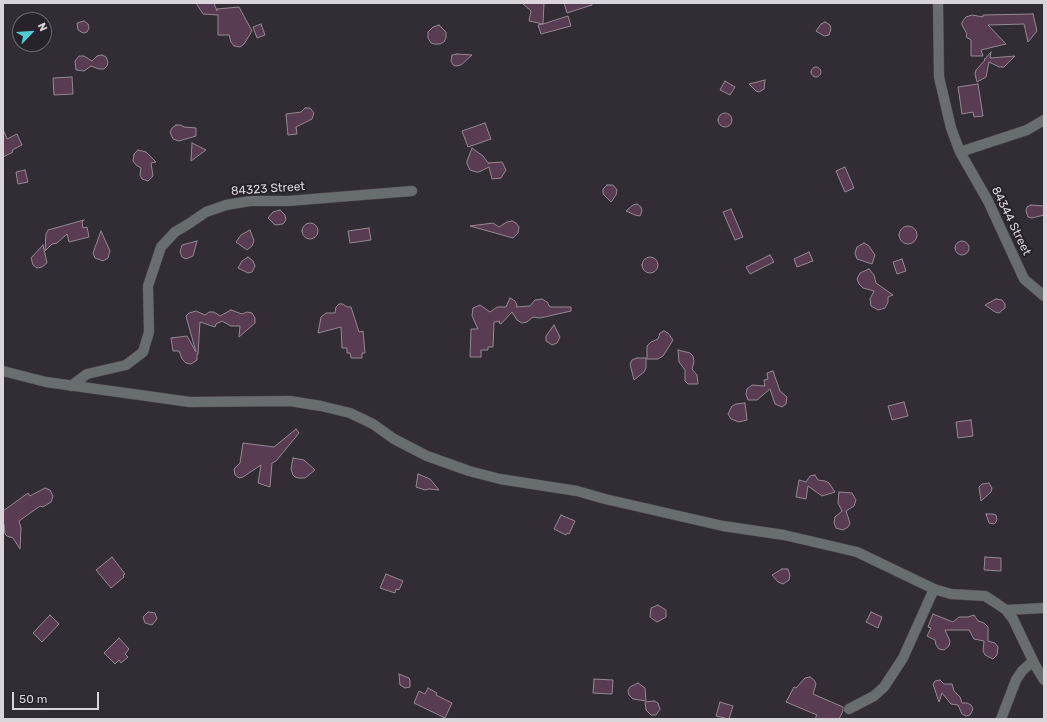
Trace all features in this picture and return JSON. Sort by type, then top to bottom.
[{"type":"street","name":"84344 Street","points":[[938,3],[939,77],[951,128],[960,152],[988,201],[1024,279],[1044,296]]},
{"type":"street","points":[[960,152],[1027,130],[1044,120]]},
{"type":"street","name":"84323 Street","points":[[71,386],[87,374],[126,366],[143,352],[149,332],[148,286],[161,247],[175,232],[206,212],[226,205],[250,201],[288,200],[412,191]]},
{"type":"street","points":[[3,371],[46,382],[190,402],[290,401],[350,413],[373,424],[394,439],[426,456],[469,471],[500,479],[577,491],[604,499],[723,526],[784,535],[857,552],[934,589],[951,594],[985,596],[1006,610],[1019,629],[1033,661],[1044,680]]},
{"type":"street","points":[[849,709],[874,696],[884,687],[903,658],[934,589]]},
{"type":"street","points":[[1006,610],[1044,608]]},
{"type":"street","points":[[1001,719],[1016,680],[1022,671],[1033,661]]},
{"type":"building","points":[[196,3],[214,3],[217,11],[217,9],[239,7],[252,31],[244,44],[240,47],[234,46],[229,35],[218,35],[218,15],[203,14]]},
{"type":"building","points":[[522,3],[544,3],[543,24],[529,21],[531,11]]},
{"type":"building","points":[[564,3],[592,3],[592,5],[567,13]]},
{"type":"building","points":[[1033,14],[1037,31],[1028,42],[1024,24],[988,25],[1006,44],[981,50],[983,56],[971,56],[971,40],[966,37],[967,34],[962,25],[962,22],[966,17],[972,15],[983,17],[983,15]]},
{"type":"building","points":[[568,16],[571,26],[541,34],[538,25]]},
{"type":"building","points":[[84,21],[88,24],[89,28],[87,32],[83,33],[78,30],[77,23]]},
{"type":"building","points":[[825,22],[830,25],[831,29],[829,35],[824,36],[816,31],[821,24]]},
{"type":"building","points":[[261,24],[265,35],[257,38],[253,27]]},
{"type":"building","points":[[439,25],[446,32],[446,38],[444,42],[440,44],[431,43],[428,38],[428,32],[433,27]]},
{"type":"building","points":[[991,52],[990,58],[1015,56],[1004,67],[999,67],[989,62],[986,77],[977,82],[975,74],[976,70]]},
{"type":"building","points":[[102,55],[106,57],[108,62],[104,69],[91,66],[84,71],[76,70],[75,61],[79,56],[84,56],[92,61],[97,56]]},
{"type":"building","points":[[452,55],[472,55],[461,65],[456,66],[453,65],[451,61]]},
{"type":"building","points":[[814,67],[818,67],[820,68],[820,76],[814,77],[811,74],[811,70]]},
{"type":"building","points":[[72,77],[73,94],[54,95],[53,78]]},
{"type":"building","points":[[765,80],[764,89],[759,92],[749,84]]},
{"type":"building","points":[[725,81],[735,87],[730,95],[720,90]]},
{"type":"building","points":[[978,84],[983,116],[974,117],[973,112],[962,114],[958,87]]},
{"type":"building","points":[[305,108],[310,108],[314,113],[312,119],[296,127],[297,134],[288,135],[286,114],[301,112]]},
{"type":"building","points":[[725,113],[730,115],[732,120],[730,125],[725,127],[720,125],[718,120],[720,115]]},
{"type":"building","points":[[485,123],[491,139],[468,147],[462,131]]},
{"type":"building","points":[[176,125],[196,128],[196,136],[179,141],[173,139],[170,132]]},
{"type":"building","points":[[3,129],[7,139],[17,134],[22,145],[3,157]]},
{"type":"building","points":[[192,143],[206,150],[191,161]]},
{"type":"building","points":[[472,148],[483,156],[488,163],[502,162],[506,170],[501,178],[492,179],[489,167],[479,172],[470,170],[467,161]]},
{"type":"building","points":[[138,150],[146,152],[156,162],[151,163],[153,176],[148,181],[142,179],[140,175],[141,168],[133,161],[134,154]]},
{"type":"building","points":[[845,167],[854,188],[845,192],[836,171]]},
{"type":"building","points":[[25,170],[28,182],[18,184],[16,172]]},
{"type":"building","points":[[607,185],[613,185],[617,190],[616,195],[611,202],[603,194],[603,189]]},
{"type":"building","points":[[637,204],[641,207],[642,211],[640,216],[626,211],[633,205]]},
{"type":"building","points":[[1031,205],[1044,206],[1044,215],[1032,218],[1028,217],[1026,211],[1027,207]]},
{"type":"building","points":[[731,209],[743,237],[735,240],[723,212]]},
{"type":"building","points":[[280,210],[285,215],[286,220],[283,224],[275,225],[268,218],[273,212]]},
{"type":"building","points":[[84,220],[82,222],[83,228],[87,227],[89,237],[69,242],[67,234],[57,243],[52,244],[45,251],[46,234],[48,230]]},
{"type":"building","points":[[512,221],[519,227],[518,233],[513,238],[470,226],[493,223],[499,227]]},
{"type":"building","points":[[310,223],[316,225],[318,231],[316,237],[310,239],[304,237],[302,231],[304,225]]},
{"type":"building","points":[[908,226],[914,229],[917,235],[914,241],[908,244],[902,241],[899,235],[902,229]]},
{"type":"building","points":[[369,228],[371,240],[350,243],[348,231]]},
{"type":"building","points":[[250,230],[254,241],[252,246],[247,250],[236,242],[241,235]]},
{"type":"building","points":[[101,231],[110,251],[108,258],[103,261],[95,258],[93,253]]},
{"type":"building","points":[[197,241],[193,256],[186,259],[182,257],[180,252],[182,245]]},
{"type":"building","points":[[959,241],[965,241],[969,245],[969,251],[965,255],[959,255],[955,251],[955,245]]},
{"type":"building","points":[[864,243],[869,246],[875,255],[872,264],[857,259],[855,253],[857,247]]},
{"type":"building","points":[[43,245],[47,263],[42,267],[37,268],[33,265],[31,258]]},
{"type":"building","points":[[809,252],[813,261],[797,267],[794,259]]},
{"type":"building","points":[[770,255],[774,262],[750,274],[746,267]]},
{"type":"building","points":[[248,257],[253,261],[255,266],[252,272],[248,273],[238,268],[242,261]]},
{"type":"building","points":[[647,257],[653,257],[658,262],[656,271],[653,273],[647,273],[642,268],[642,262]]},
{"type":"building","points":[[902,259],[906,271],[897,274],[893,262]]},
{"type":"building","points":[[869,269],[874,275],[876,283],[893,295],[888,297],[888,302],[885,308],[878,310],[871,306],[870,299],[874,291],[863,288],[859,284],[857,279],[860,273]]},
{"type":"building","points":[[510,298],[515,301],[517,305],[516,307],[530,306],[535,300],[542,299],[547,302],[550,307],[571,307],[571,311],[540,318],[533,317],[527,322],[522,323],[517,320],[512,312],[501,324],[499,323],[500,321],[494,322],[493,347],[488,347],[488,350],[481,350],[481,357],[470,357],[471,329],[478,329],[472,316],[473,308],[480,305],[490,312],[497,307],[506,307]]},
{"type":"building","points":[[996,299],[1002,300],[1005,304],[1005,308],[999,313],[985,305]]},
{"type":"building","points":[[339,304],[351,307],[359,332],[363,331],[365,353],[362,353],[362,358],[351,358],[350,353],[347,353],[347,348],[342,348],[341,327],[318,333],[321,317],[326,313],[335,313],[336,307]]},
{"type":"building","points":[[231,310],[242,314],[247,312],[252,313],[255,318],[255,323],[239,337],[240,326],[231,326],[222,321],[216,324],[215,327],[200,322],[197,360],[191,364],[186,363],[182,359],[179,351],[173,351],[171,338],[187,336],[196,352],[186,316],[189,313],[196,311],[205,315],[209,312],[214,312],[220,316]]},
{"type":"building","points":[[554,325],[560,337],[557,343],[552,345],[546,341],[546,336]]},
{"type":"building","points":[[664,331],[668,333],[673,340],[663,356],[658,359],[647,359],[647,346],[651,342],[658,339],[660,333]]},
{"type":"building","points":[[678,350],[690,353],[693,356],[694,362],[692,369],[697,375],[698,384],[688,384],[685,381],[685,370],[679,362]]},
{"type":"building","points":[[637,358],[646,358],[646,368],[644,372],[634,380],[630,364],[632,360]]},
{"type":"building","points":[[773,371],[780,391],[787,397],[786,404],[782,407],[775,404],[770,389],[757,400],[748,400],[746,394],[747,389],[752,385],[765,386],[764,380],[768,379],[767,373]]},
{"type":"building","points":[[904,402],[908,416],[892,420],[888,406]]},
{"type":"building","points":[[745,403],[747,420],[739,422],[731,419],[728,414],[732,406]]},
{"type":"building","points":[[971,420],[973,436],[958,438],[956,422]]},
{"type":"building","points":[[296,429],[299,433],[276,461],[272,463],[270,487],[258,483],[261,465],[243,477],[239,478],[235,475],[234,469],[240,463],[243,443],[274,447]]},
{"type":"building","points":[[293,458],[304,460],[315,470],[305,478],[295,477],[291,469]]},
{"type":"building","points":[[418,474],[430,479],[439,490],[425,490],[416,487]]},
{"type":"building","points":[[815,475],[818,480],[829,483],[835,492],[822,496],[808,486],[806,499],[796,497],[799,480],[806,482],[810,476]]},
{"type":"building","points":[[989,483],[992,488],[991,492],[981,501],[979,487],[982,484]]},
{"type":"building","points":[[45,488],[50,490],[53,496],[51,502],[43,507],[40,506],[19,521],[21,528],[20,549],[13,538],[5,534],[3,511],[28,493],[30,496]]},
{"type":"building","points":[[839,492],[852,493],[856,500],[854,506],[846,511],[850,523],[848,527],[843,530],[836,528],[834,523],[835,517],[842,511],[838,503]]},
{"type":"building","points":[[986,514],[996,515],[997,519],[994,524],[989,523]]},
{"type":"building","points":[[561,515],[575,521],[569,534],[567,533],[566,535],[554,529]]},
{"type":"building","points":[[112,557],[125,574],[123,575],[124,577],[111,588],[96,570]]},
{"type":"building","points":[[985,557],[1001,558],[1001,571],[984,570]]},
{"type":"building","points":[[782,569],[788,569],[790,575],[789,580],[783,584],[778,582],[772,575]]},
{"type":"building","points":[[386,574],[403,581],[399,590],[396,589],[395,593],[380,588]]},
{"type":"building","points":[[658,605],[666,610],[666,617],[657,622],[650,617],[651,608]]},
{"type":"building","points":[[148,612],[155,613],[157,619],[152,625],[145,623],[143,617]]},
{"type":"building","points":[[871,612],[882,617],[878,628],[866,622]]},
{"type":"building","points":[[933,614],[953,622],[959,617],[974,615],[978,621],[984,623],[988,627],[988,641],[995,643],[998,647],[997,655],[993,659],[985,655],[983,651],[984,641],[974,639],[969,630],[945,630],[950,641],[949,646],[944,650],[939,649],[935,640],[927,636],[931,628],[928,627]]},
{"type":"building","points":[[50,615],[59,624],[42,642],[33,633]]},
{"type":"building","points":[[119,638],[129,649],[125,654],[128,657],[121,663],[119,660],[115,664],[104,653]]},
{"type":"building","points":[[399,674],[409,678],[410,687],[405,688],[400,685]]},
{"type":"building","points":[[810,677],[816,684],[813,694],[843,707],[843,711],[839,719],[815,719],[817,715],[786,702],[794,687],[796,688],[805,678]]},
{"type":"building","points":[[594,679],[613,680],[612,694],[593,693]]},
{"type":"building","points":[[940,680],[944,684],[952,684],[954,691],[960,697],[962,703],[971,705],[973,709],[970,715],[966,716],[962,714],[958,705],[951,704],[942,693],[939,702],[933,684],[935,681]]},
{"type":"building","points":[[638,683],[645,688],[646,701],[633,699],[629,695],[628,691],[630,687]]},
{"type":"building","points":[[428,688],[437,693],[436,695],[452,703],[445,718],[414,703],[419,691],[425,694]]},
{"type":"building","points":[[654,701],[658,703],[660,709],[656,715],[651,715],[646,710],[645,702]]},
{"type":"building","points":[[720,702],[733,706],[729,719],[716,716]]}]
